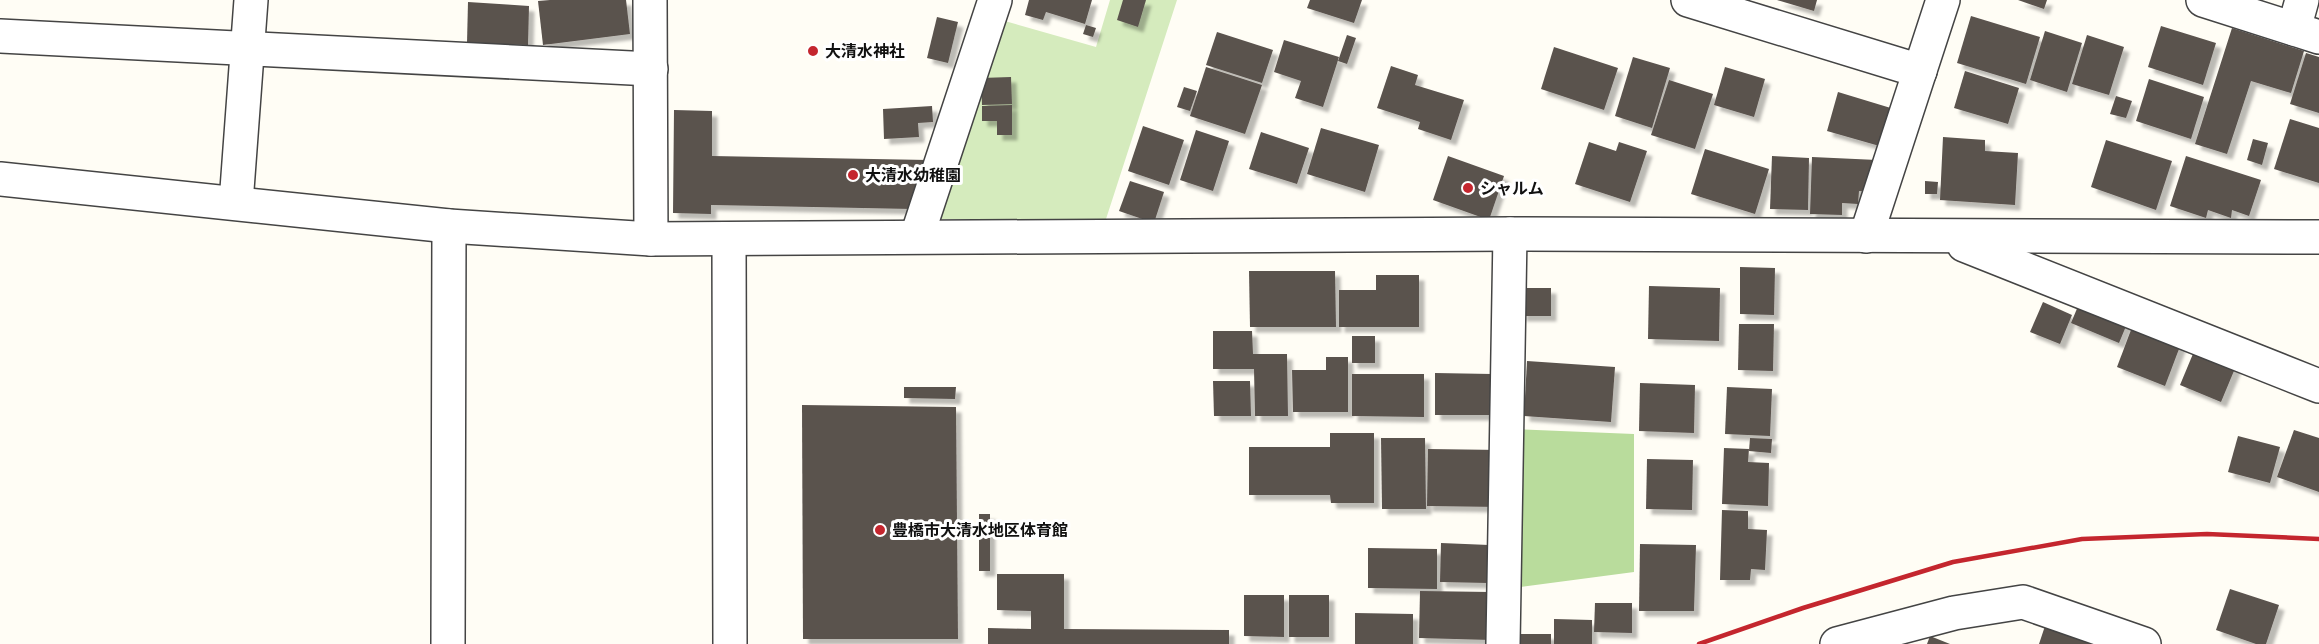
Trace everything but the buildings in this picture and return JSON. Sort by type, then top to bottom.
[{"type":"street","points":[[236,203],[250,0]]},
{"type":"street","points":[[650,0],[651,239]]},
{"type":"street","points":[[917,236],[995,0]]},
{"type":"street","points":[[1688,0],[1920,72]]},
{"type":"street","points":[[1866,236],[1943,0]]},
{"type":"street","points":[[2203,0],[2305,22]]},
{"type":"street","points":[[0,36],[651,69]]},
{"type":"street","points":[[0,179],[449,226],[651,239],[1510,234],[1947,238],[2319,237]]},
{"type":"street","points":[[448,644],[449,226]]},
{"type":"street","points":[[1503,644],[1510,234]]},
{"type":"street","points":[[1947,238],[2319,386]]},
{"type":"street","points":[[729,240],[730,644]]},
{"type":"street","points":[[1837,644],[1954,613],[2023,602],[2144,644]]},
{"type":"green space","points":[[1110,0],[1177,0],[1106,219],[933,219],[998,19],[1096,47]]},
{"type":"green space","points":[[1515,429],[1634,434],[1634,572],[1513,588]]},
{"type":"railway","points":[[1699,644],[1803,608],[1953,562],[2082,539],[2207,534],[2319,539]]},
{"type":"place","name":"大清水神社","points":[[813,51]]},
{"type":"place","name":"大清水幼稚園","points":[[853,175]]},
{"type":"place","name":"シャルム","points":[[1468,188]]},
{"type":"place","name":"豊橋市大清水地区体育館","points":[[880,530]]}]
